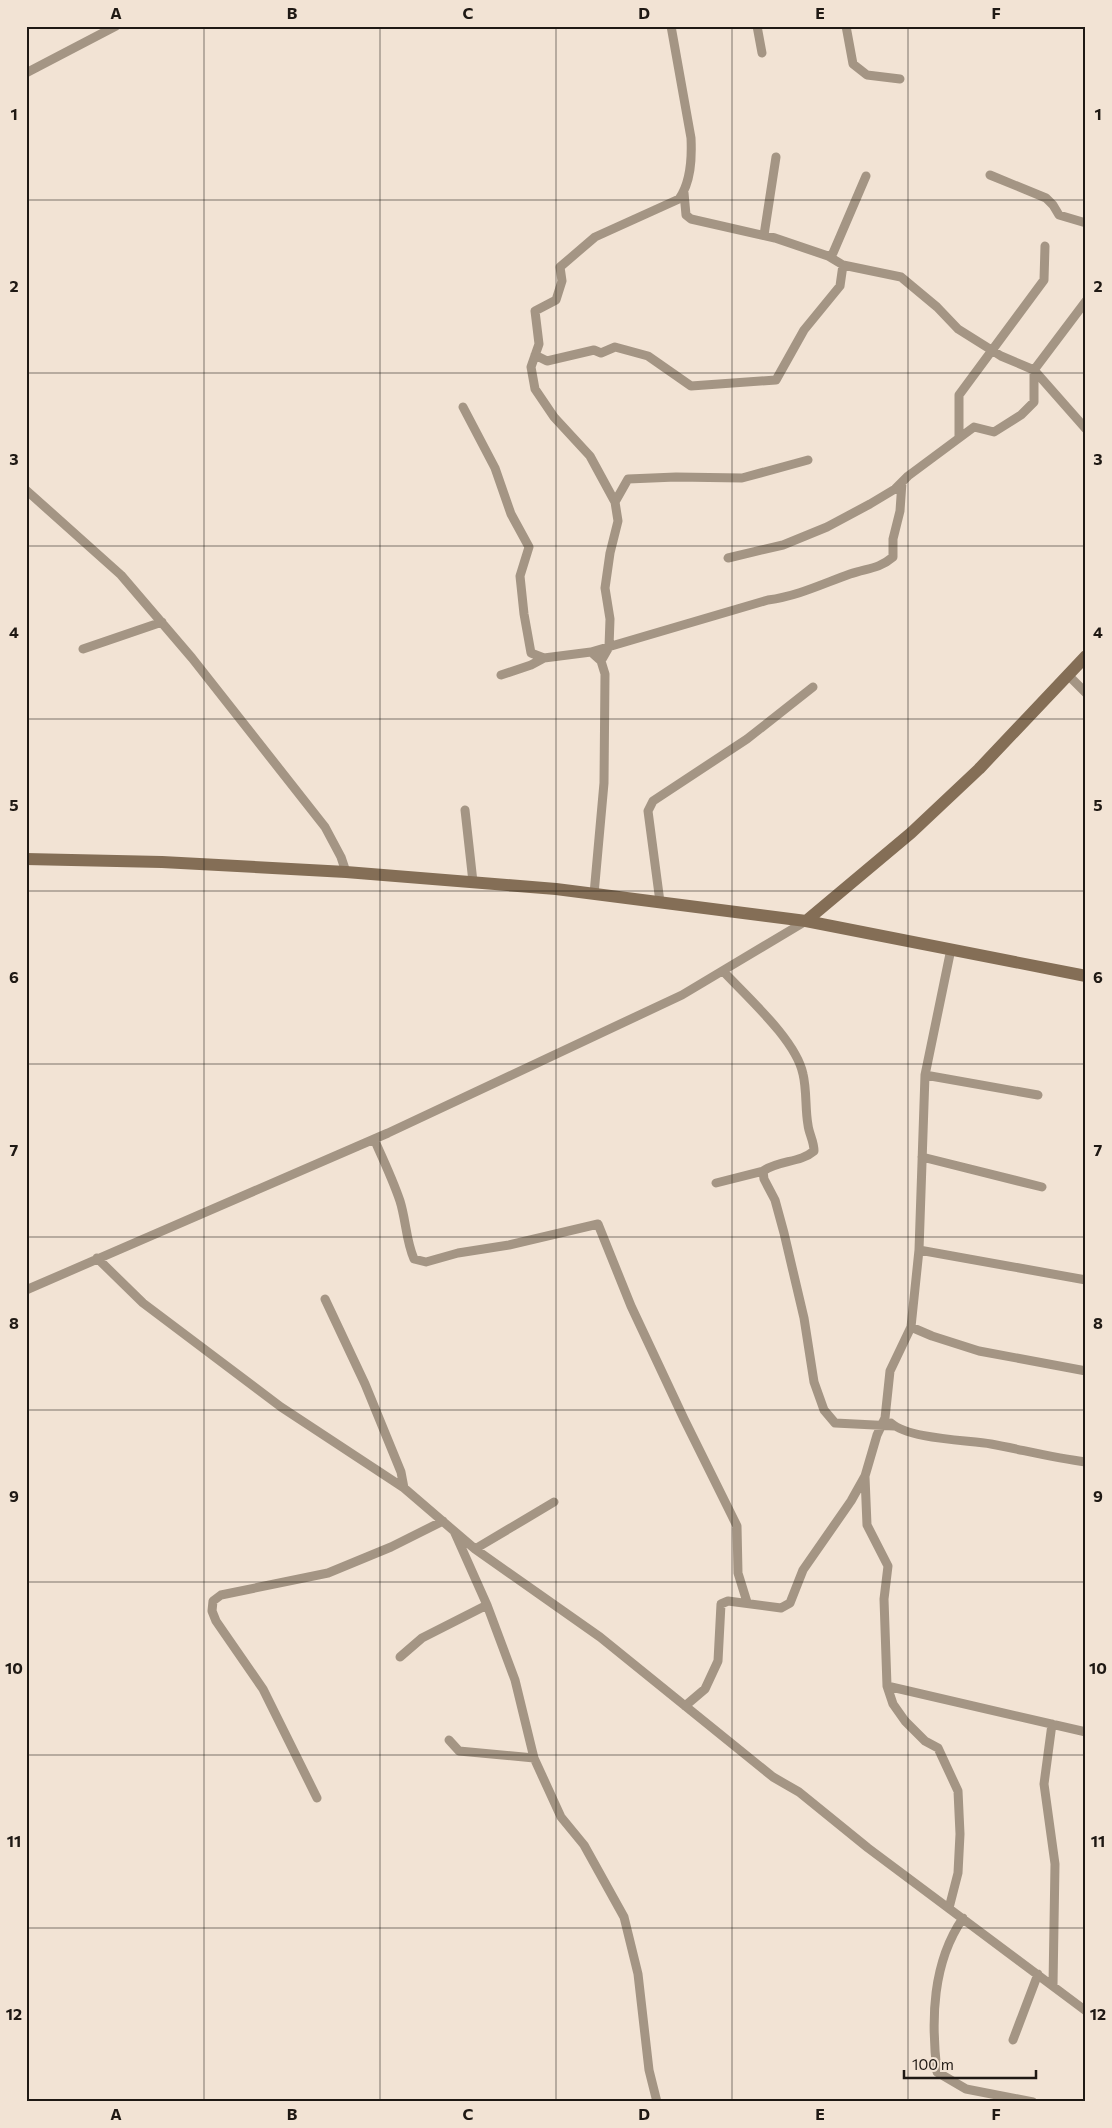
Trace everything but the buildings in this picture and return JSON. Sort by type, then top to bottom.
[{"type":"main road","points":[[806,921],[911,833],[972,776],[1086,656]]},
{"type":"main road","points":[[26,859],[162,862],[346,872],[556,889],[806,921],[1086,976]]},
{"type":"street","points":[[26,73],[116,26]]},
{"type":"street","points":[[601,661],[609,647],[610,619],[605,588],[610,553],[618,522],[615,502],[590,456],[554,417],[535,389],[531,367],[539,344],[535,312],[556,300],[562,281],[560,267],[595,237],[680,199],[687,188],[692,151],[691,138],[671,26]]},
{"type":"street","points":[[757,26],[762,53]]},
{"type":"street","points":[[846,26],[853,64],[867,75],[900,78]]},
{"type":"street","points":[[764,235],[776,157]]},
{"type":"street","points":[[990,175],[1046,198],[1059,215],[1086,223]]},
{"type":"street","points":[[828,256],[833,253],[866,176]]},
{"type":"street","points":[[684,193],[686,215],[691,219],[764,235],[828,256],[843,265],[901,277],[937,307],[958,329],[992,351],[1034,370],[1086,429]]},
{"type":"street","points":[[959,438],[959,395],[1044,280],[1045,246]]},
{"type":"street","points":[[535,356],[547,361],[594,350],[601,353],[615,347],[648,356],[691,386],[776,380],[804,330],[840,286],[843,265]]},
{"type":"street","points":[[728,558],[783,545],[818,530],[896,489],[908,476],[974,427],[994,432],[1021,415],[1034,402],[1034,370],[1086,301]]},
{"type":"street","points":[[463,407],[495,468],[511,514],[529,547],[520,576],[524,614],[531,653],[544,658]]},
{"type":"street","points":[[615,502],[628,479],[676,477],[742,478],[808,460]]},
{"type":"street","points":[[501,676],[544,658],[592,652],[768,600],[791,597],[854,572],[882,566],[893,557],[893,539],[900,511],[902,482]]},
{"type":"street","points":[[26,490],[121,574],[162,622],[325,827],[341,857],[346,872]]},
{"type":"street","points":[[83,649],[162,622]]},
{"type":"street","points":[[592,652],[601,661],[606,674],[604,783],[594,894]]},
{"type":"street","points":[[1068,675],[1086,693]]},
{"type":"street","points":[[660,902],[648,811],[653,801],[747,739],[813,687]]},
{"type":"street","points":[[465,810],[474,882]]},
{"type":"street","points":[[26,1290],[374,1139],[682,996],[806,921]]},
{"type":"street","points":[[685,1706],[705,1690],[718,1661],[721,1604],[728,1601],[746,1602],[781,1608],[790,1602],[803,1570],[851,1501],[865,1476],[883,1422],[890,1370],[911,1327],[919,1250],[925,1075],[951,949]]},
{"type":"street","points":[[716,1183],[763,1171],[770,1166],[806,1158],[814,1151],[814,1141],[808,1125],[803,1073],[793,1051],[780,1033],[723,971]]},
{"type":"street","points":[[925,1075],[1038,1095]]},
{"type":"street","points":[[374,1139],[400,1201],[409,1236],[410,1250],[414,1259],[419,1261],[426,1262],[509,1245],[598,1224],[639,1323],[737,1526],[738,1573],[746,1602]]},
{"type":"street","points":[[922,1158],[1042,1187]]},
{"type":"street","points":[[763,1171],[764,1179],[775,1200],[784,1233],[804,1318],[814,1382],[824,1410],[835,1423],[883,1422],[919,1434],[990,1444],[1086,1462]]},
{"type":"street","points":[[919,1250],[1086,1280]]},
{"type":"street","points":[[97,1258],[143,1303],[273,1401],[404,1488],[475,1549],[600,1637],[773,1777],[799,1792],[868,1848],[1086,2011]]},
{"type":"street","points":[[325,1299],[365,1384],[401,1472],[404,1488]]},
{"type":"street","points":[[911,1327],[979,1351],[1086,1370]]},
{"type":"street","points":[[865,1476],[867,1525],[888,1566],[884,1599],[886,1686],[892,1704],[905,1721],[925,1741],[938,1748],[958,1791],[960,1834],[958,1873],[949,1908]]},
{"type":"street","points":[[475,1549],[554,1502]]},
{"type":"street","points":[[317,1798],[263,1689],[216,1621],[212,1611],[213,1602],[221,1595],[328,1573],[391,1547],[443,1521]]},
{"type":"street","points":[[454,1530],[487,1604],[515,1680],[534,1758],[561,1817],[584,1845],[624,1917],[638,1974],[649,2070],[657,2102]]},
{"type":"street","points":[[400,1657],[422,1638],[487,1604]]},
{"type":"street","points":[[886,1686],[1086,1732]]},
{"type":"street","points":[[1052,1724],[1044,1784],[1055,1864],[1053,1985]]},
{"type":"street","points":[[450,1740],[458,1751],[534,1758]]},
{"type":"street","points":[[963,1918],[955,1929],[942,1966],[936,1993],[934,2044],[938,2072],[966,2089],[1033,2102]]},
{"type":"street","points":[[1013,2040],[1038,1974]]}]
